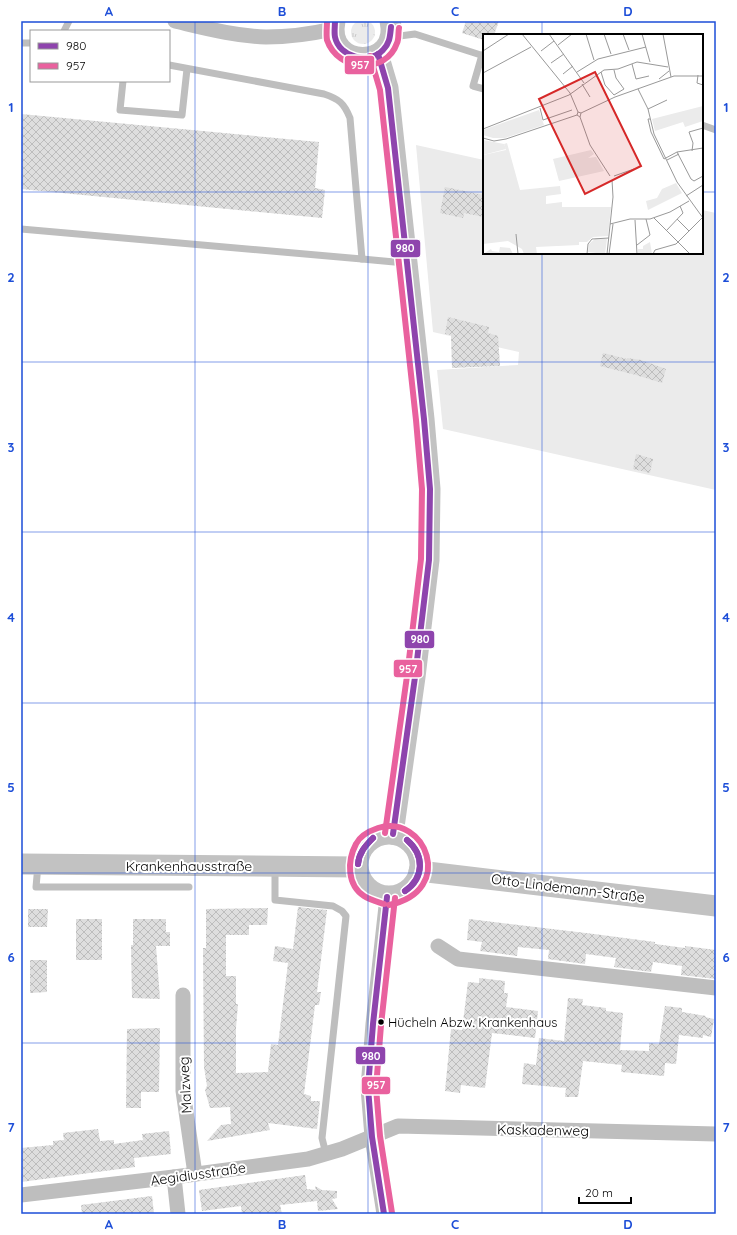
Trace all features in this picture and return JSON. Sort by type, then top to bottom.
[{"type":"street","points":[[175,21],[233,34],[266,37],[295,36],[334,25],[337,43],[346,53],[359,58],[372,57],[378,54],[388,44],[390,29]]},
{"type":"street","points":[[378,54],[388,88],[424,419],[430,489],[429,552],[416,669],[393,834]]},
{"type":"street","points":[[382,834],[393,834],[403,837],[411,843],[420,861],[420,871],[412,887],[396,896],[387,896],[372,892],[366,887],[359,874],[357,866],[359,856],[364,846],[372,838],[382,834]]},
{"type":"street","name":"Krankenhausstraße","points":[[29,865],[357,866]]},
{"type":"street","name":"Otto-Lindemann-Straße","points":[[420,871],[716,906]]},
{"type":"street","points":[[384,1214],[372,1137],[368,1088],[373,1024],[387,896]]},
{"type":"street","points":[[438,946],[458,958],[716,988]]},
{"type":"street","name":"Malzweg","points":[[183,995],[183,1091],[195,1174]]},
{"type":"street","name":"Kaskadenweg","points":[[372,1137],[398,1126],[716,1134]]},
{"type":"street","name":"Aegidiusstraße","points":[[21,1196],[308,1159],[342,1149],[372,1137]]},
{"type":"street","points":[[174,1177],[178,1214]]},
{"type":"lane","points":[[64,30],[69,21]]},
{"type":"lane","points":[[390,29],[415,34],[483,55],[473,86],[483,89]]},
{"type":"lane","points":[[170,65],[324,94],[336,99],[346,107],[350,118],[362,259]]},
{"type":"lane","points":[[123,82],[120,110],[182,115],[188,69]]},
{"type":"lane","points":[[703,125],[716,130]]},
{"type":"lane","points":[[21,229],[407,263]]},
{"type":"lane","points":[[29,865],[36,887],[189,887]]},
{"type":"lane","points":[[276,866],[275,900],[333,906],[342,911],[346,916],[322,1138],[326,1154]]},
{"type":"green space","points":[[363,20],[372,23],[375,32],[372,41],[363,44],[354,41],[351,32],[354,23]]},
{"type":"green space","points":[[416,145],[483,160],[483,254],[703,254],[703,210],[716,213],[716,490],[443,429],[437,370],[518,365],[519,352],[433,332]]},
{"type":"building","points":[[466,21],[499,21],[494,34],[483,34],[483,40],[462,33]]},
{"type":"building","points":[[21,114],[319,142],[315,188],[325,190],[322,218],[21,189]]},
{"type":"building","points":[[445,187],[483,195],[483,217],[464,213],[463,218],[440,213]]},
{"type":"building","points":[[448,317],[489,327],[488,333],[498,336],[500,366],[452,368],[451,335],[445,334]]},
{"type":"building","points":[[603,353],[627,359],[641,360],[666,369],[662,383],[600,366]]},
{"type":"building","points":[[636,454],[653,459],[650,473],[633,469]]},
{"type":"building","points":[[298,907],[327,910],[317,992],[321,992],[319,1005],[315,1005],[304,1094],[311,1096],[311,1101],[320,1101],[317,1129],[268,1123],[270,1130],[207,1141],[221,1125],[231,1124],[230,1107],[210,1108],[205,1090],[207,1086],[204,1067],[203,948],[206,948],[206,909],[268,908],[267,925],[249,925],[249,935],[226,935],[226,976],[236,976],[236,1004],[238,1004],[236,1028],[236,1073],[268,1072],[271,1044],[278,1045],[288,963],[273,961],[275,946],[293,949]]},
{"type":"building","points":[[28,909],[48,909],[47,927],[28,927]]},
{"type":"building","points":[[76,919],[102,919],[102,960],[76,960]]},
{"type":"building","points":[[133,919],[166,919],[166,932],[170,932],[170,946],[156,946],[160,999],[132,998],[131,945],[133,945]]},
{"type":"building","points":[[469,919],[655,942],[655,944],[685,948],[685,946],[716,950],[716,979],[681,975],[682,966],[653,962],[651,972],[614,967],[616,958],[586,954],[585,964],[548,959],[549,950],[518,947],[517,956],[480,951],[482,942],[467,940]]},
{"type":"building","points":[[30,960],[47,960],[47,992],[30,993]]},
{"type":"building","points":[[479,978],[505,981],[504,993],[508,993],[506,1007],[538,1011],[535,1038],[492,1033],[485,1088],[461,1085],[460,1093],[445,1091],[451,1029],[462,1030],[468,982],[479,983]]},
{"type":"building","points":[[568,998],[583,999],[582,1005],[606,1008],[606,1011],[623,1013],[620,1050],[649,1051],[649,1043],[659,1044],[665,1006],[682,1008],[682,1012],[706,1016],[705,1017],[714,1019],[711,1037],[703,1035],[703,1038],[679,1035],[676,1064],[665,1063],[664,1076],[621,1072],[622,1065],[583,1061],[578,1097],[565,1097],[566,1088],[522,1084],[524,1063],[536,1065],[539,1038],[564,1041]]},
{"type":"building","points":[[160,1028],[159,1092],[141,1092],[141,1108],[126,1108],[127,1029]]},
{"type":"building","points":[[98,1129],[100,1141],[114,1140],[114,1144],[143,1140],[142,1134],[169,1131],[171,1154],[134,1158],[135,1167],[21,1182],[21,1148],[53,1145],[53,1141],[64,1140],[63,1133]]},
{"type":"building","points":[[305,1175],[307,1189],[316,1190],[315,1186],[322,1190],[337,1191],[337,1198],[332,1199],[338,1209],[318,1211],[317,1201],[280,1205],[282,1214],[242,1214],[241,1206],[202,1211],[199,1190]]},
{"type":"building","points":[[152,1196],[154,1214],[82,1214],[81,1205]]},
{"type":"transit line","name":"957","points":[[327,21],[327,40],[333,51],[341,58],[362,66],[373,65],[383,61],[391,53],[398,41],[399,28]]},
{"type":"transit line","name":"980","points":[[335,21],[335,37],[342,50],[355,57],[363,58],[377,55],[383,50],[388,42],[391,27]]},
{"type":"transit line","name":"980","points":[[378,54],[388,88],[424,419],[430,489],[429,560],[415,677],[393,834]]},
{"type":"transit line","name":"957","points":[[370,56],[380,90],[416,420],[422,489],[421,559],[407,676],[385,833]]},
{"type":"transit line","name":"957","points":[[384,904],[371,900],[358,891],[354,886],[350,872],[350,865],[356,844],[365,834],[378,828],[395,826],[409,832],[420,842],[427,856],[428,871],[423,885],[410,897],[389,905]]},
{"type":"transit line","name":"980","points":[[358,864],[363,850],[373,838]]},
{"type":"transit line","name":"980","points":[[358,864],[363,850],[373,838]]},
{"type":"transit line","name":"980","points":[[405,891],[416,879],[420,866],[417,853],[407,840]]},
{"type":"transit line","name":"980","points":[[405,891],[412,886],[416,880],[420,866],[417,852],[407,840]]},
{"type":"transit line","name":"980","points":[[384,1214],[372,1137],[368,1088],[373,1024],[387,897]]},
{"type":"transit line","name":"957","points":[[392,1213],[380,1136],[376,1088],[381,1025],[395,898]]},
{"type":"place","name":"Hücheln Abzw. Krankenhaus","points":[[381,1022]]}]
